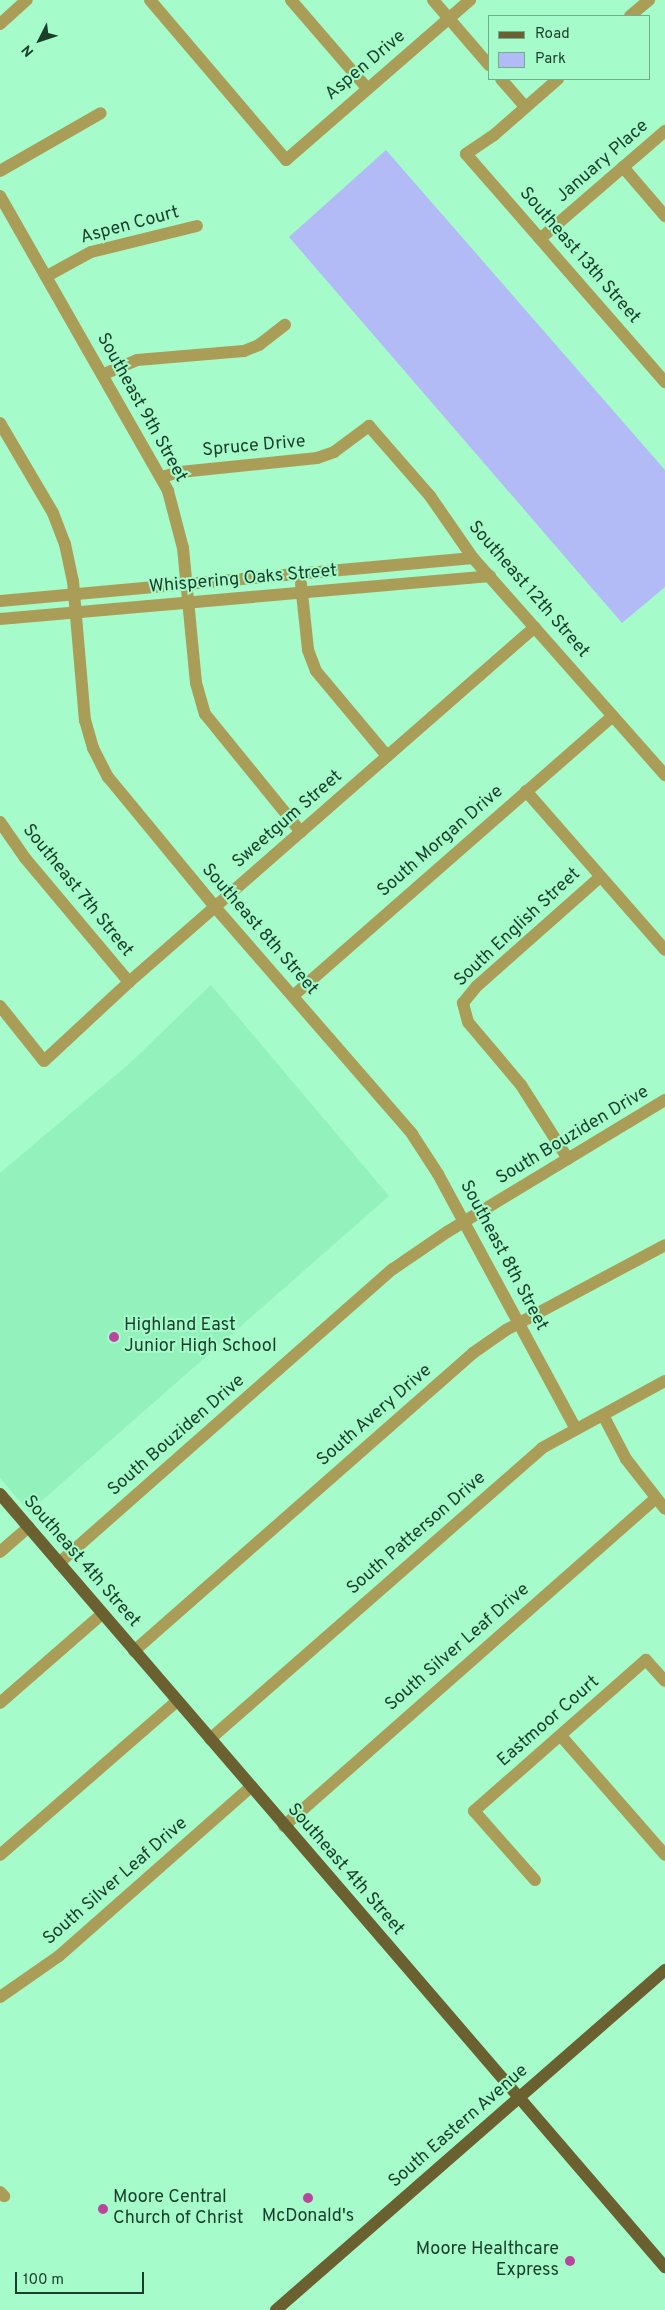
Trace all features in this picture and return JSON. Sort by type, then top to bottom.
[{"type":"main road","name":"Southeast 4th Street","points":[[0,1494],[665,2267]]},
{"type":"main road","name":"South Eastern Avenue","points":[[276,2310],[665,1970]]},
{"type":"street","points":[[0,24],[27,0]]},
{"type":"street","name":"Aspen Drive","points":[[150,0],[286,160],[366,87],[470,0]]},
{"type":"street","points":[[291,0],[366,87]]},
{"type":"street","points":[[433,0],[488,63]]},
{"type":"street","points":[[631,15],[649,0]]},
{"type":"street","points":[[502,80],[525,107],[557,80]]},
{"type":"street","name":"Southeast 13th Street","points":[[525,107],[466,154],[663,376]]},
{"type":"street","points":[[0,171],[101,112]]},
{"type":"street","name":"January Place","points":[[541,238],[665,131]]},
{"type":"street","points":[[623,167],[665,216]]},
{"type":"street","name":"Southeast 9th Street","points":[[0,196],[162,477],[179,528],[196,683],[205,714],[301,832]]},
{"type":"street","name":"Aspen Court","points":[[47,276],[91,252],[197,226]]},
{"type":"street","points":[[104,374],[137,360],[244,351],[259,345],[285,325]]},
{"type":"street","name":"Southeast 8th Street","points":[[0,423],[58,524],[70,559],[85,720],[99,760],[118,791],[215,907],[400,1117],[430,1161],[576,1429]]},
{"type":"street","name":"Spruce Drive","points":[[162,477],[180,472],[317,458],[334,452],[369,426]]},
{"type":"street","name":"Southeast 12th Street","points":[[369,426],[430,496],[473,558],[665,775]]},
{"type":"street","name":"Whispering Oaks Street","points":[[0,601],[473,558]]},
{"type":"street","points":[[300,574],[308,650],[316,671],[387,756]]},
{"type":"street","name":"Whispering Oaks Street","points":[[0,619],[490,576]]},
{"type":"street","name":"Sweetgum Street","points":[[0,1006],[44,1061],[129,982],[535,626]]},
{"type":"street","name":"South Morgan Drive","points":[[293,996],[613,716]]},
{"type":"street","points":[[526,791],[665,950]]},
{"type":"street","name":"Southeast 7th Street","points":[[0,822],[25,858],[129,982]]},
{"type":"street","name":"South English Street","points":[[568,1159],[521,1085],[468,1022],[463,1007],[466,998],[477,986],[600,877]]},
{"type":"street","name":"South Bouziden Drive","points":[[59,1563],[393,1269],[464,1222],[665,1100]]},
{"type":"street","name":"South Avery Drive","points":[[134,1651],[473,1353],[519,1324],[665,1245]]},
{"type":"street","name":"South Patterson Drive","points":[[210,1739],[542,1448],[665,1381]]},
{"type":"street","points":[[603,1416],[626,1459],[665,1509]]},
{"type":"street","name":"South Silver Leaf Drive","points":[[284,1826],[656,1498]]},
{"type":"street","points":[[0,1552],[29,1527]]},
{"type":"street","points":[[0,1703],[102,1614]]},
{"type":"street","name":"Eastmoor Court","points":[[535,1880],[474,1811],[646,1660],[665,1681]]},
{"type":"street","points":[[0,1855],[177,1701]]},
{"type":"street","points":[[561,1736],[665,1855]]},
{"type":"street","name":"South Silver Leaf Drive","points":[[0,1997],[59,1956],[251,1787]]},
{"type":"shaded area","name":"Highland East Junior High School","points":[[211,985],[389,1196],[29,1512],[0,1478],[0,1173],[129,1064]]},
{"type":"green space","points":[[386,150],[665,470],[665,587],[622,623],[289,237]]},
{"type":"place","name":"Highland East Junior High School","points":[[114,1337]]},
{"type":"place","name":"McDonald's","points":[[308,2198]]},
{"type":"place","name":"Moore Central Church of Christ","points":[[103,2209]]},
{"type":"place","name":"Moore Healthcare Express","points":[[570,2261]]}]
